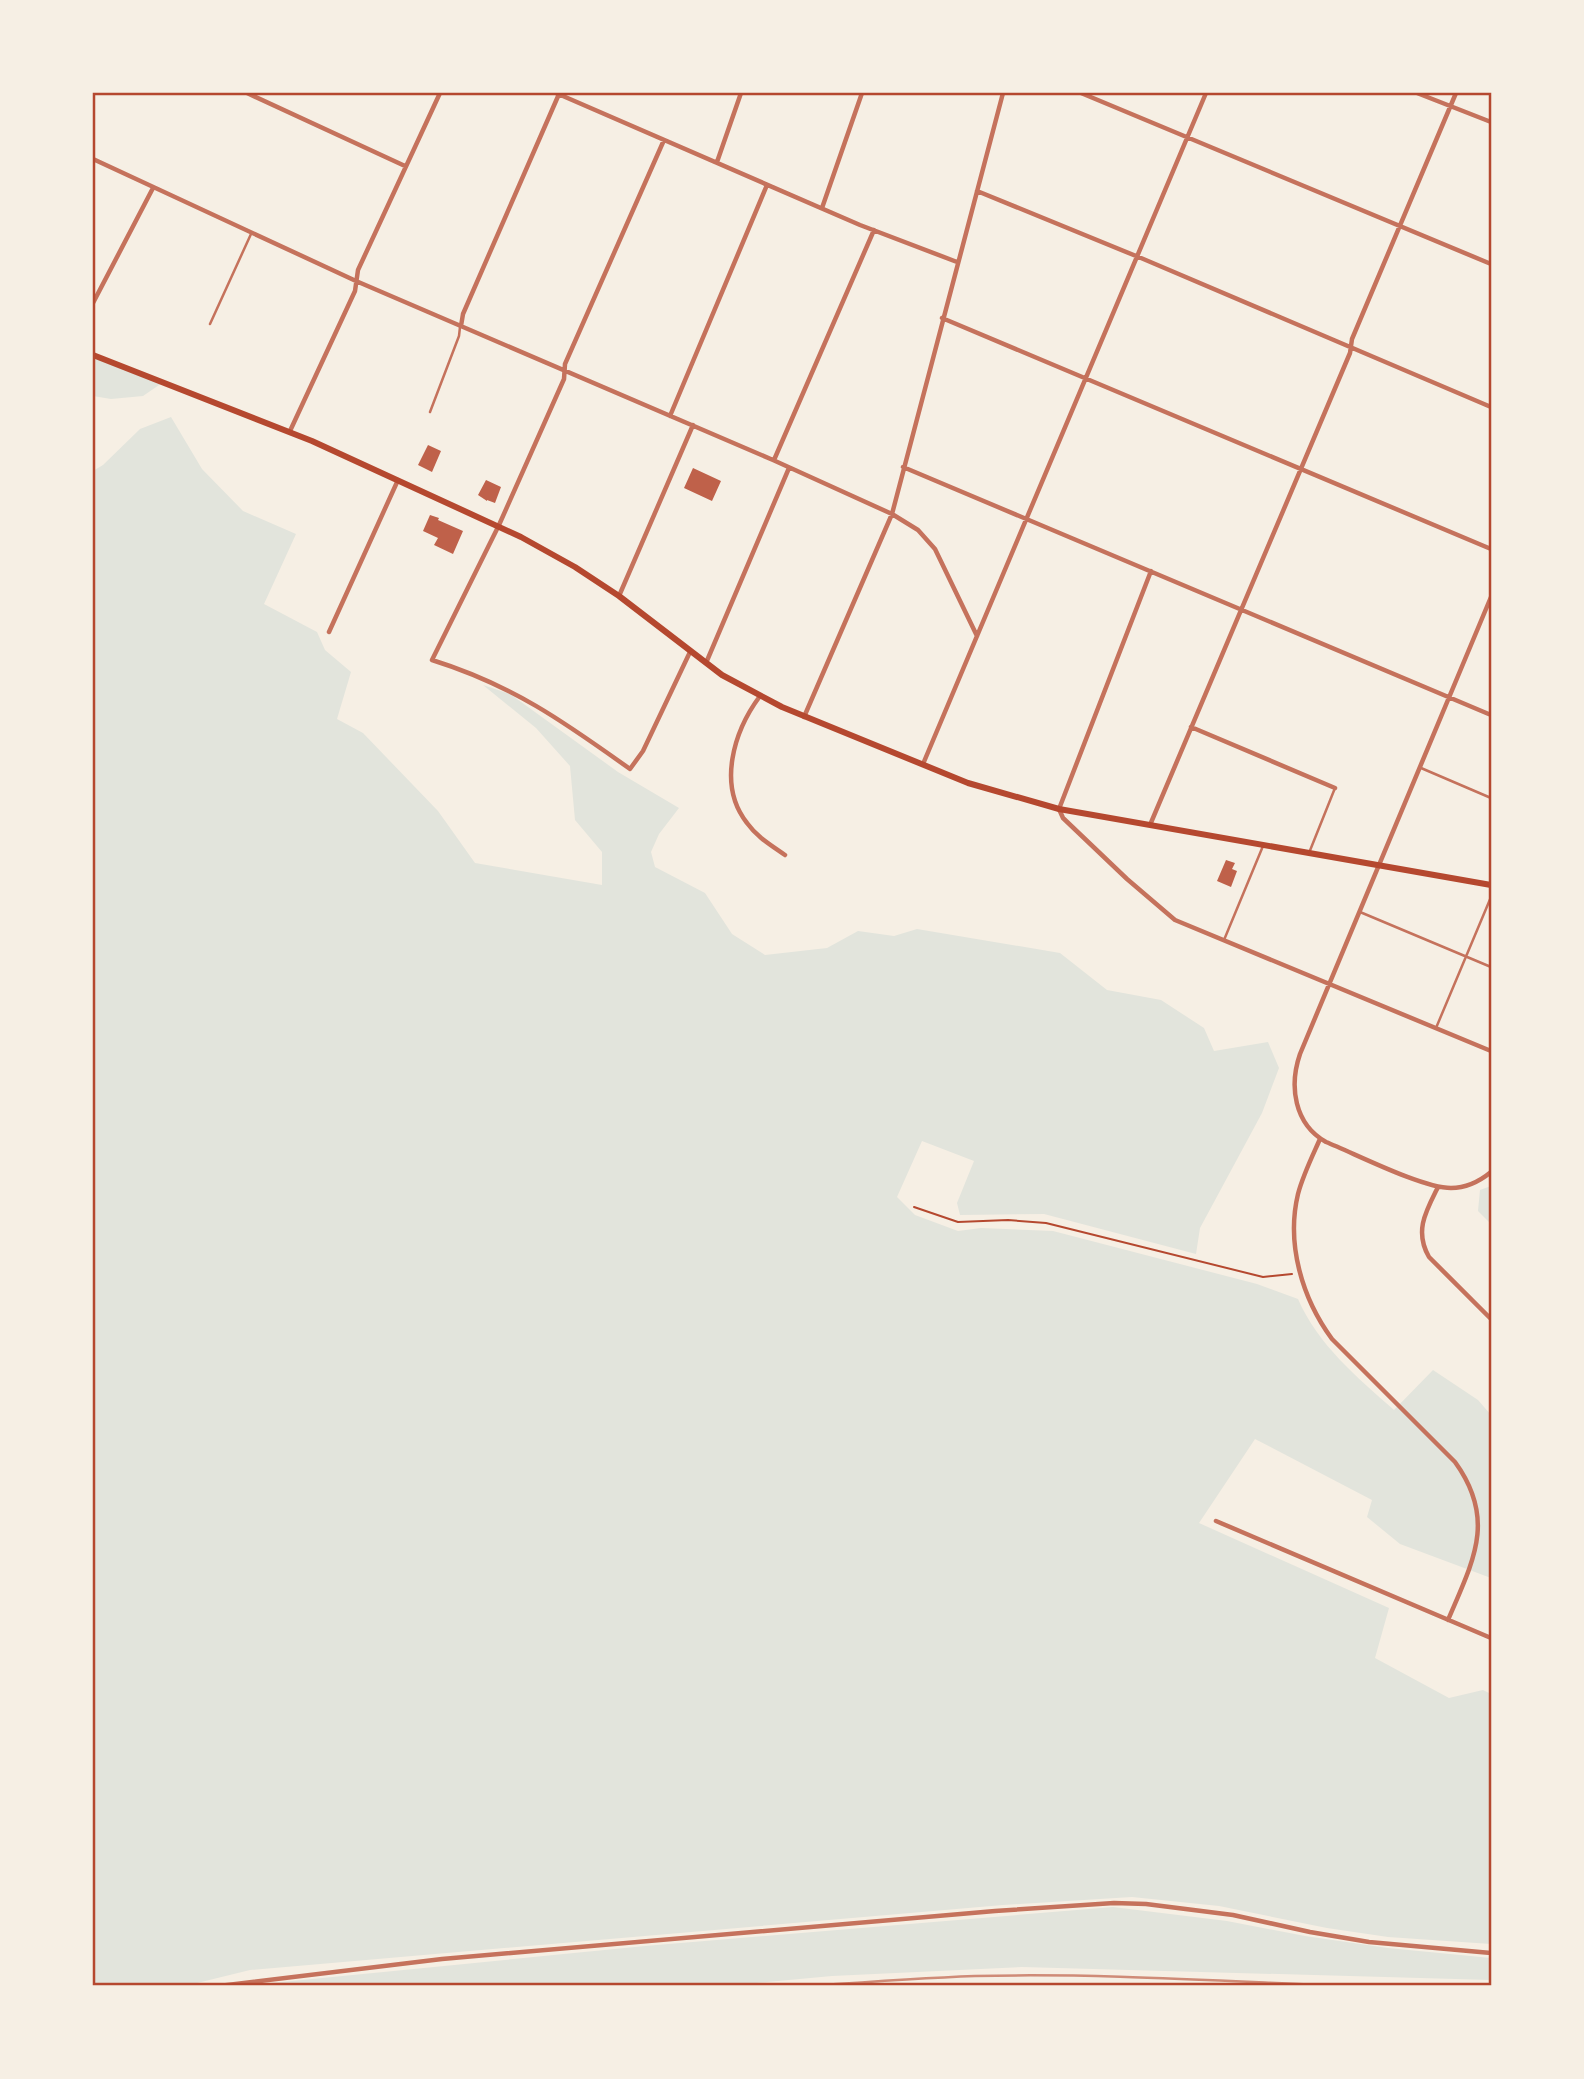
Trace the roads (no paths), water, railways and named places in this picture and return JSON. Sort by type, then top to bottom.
[{"type":"main road","points":[[93,355],[290,431],[499,525],[575,567],[620,596],[706,664],[760,696],[922,765],[1000,794],[1059,809],[1491,885]]},
{"type":"street","points":[[247,93],[405,166]]},
{"type":"street","points":[[290,431],[355,291],[358,270],[440,93]]},
{"type":"street","points":[[461,326],[463,314],[558,93],[767,185],[957,262]]},
{"type":"street","points":[[717,162],[741,93]]},
{"type":"street","points":[[822,208],[862,93]]},
{"type":"street","points":[[804,717],[892,514],[1003,93]]},
{"type":"street","points":[[1081,93],[1491,264]]},
{"type":"street","points":[[922,765],[1206,93]]},
{"type":"street","points":[[1417,93],[1491,122]]},
{"type":"street","points":[[1149,826],[1456,93]]},
{"type":"street","points":[[664,141],[565,364],[564,379],[499,525],[432,660],[477,675],[527,699],[565,722],[630,769],[643,751],[690,652]]},
{"type":"street","points":[[93,159],[356,281],[774,460],[892,514],[918,530],[935,549],[976,636]]},
{"type":"street","points":[[670,416],[767,185]]},
{"type":"street","points":[[93,303],[153,188]]},
{"type":"street","points":[[976,191],[1351,346],[1491,407]]},
{"type":"street","points":[[774,460],[874,230]]},
{"type":"street","points":[[942,318],[1491,549]]},
{"type":"street","points":[[620,596],[692,425]]},
{"type":"street","points":[[903,467],[1491,715]]},
{"type":"street","points":[[706,664],[789,468]]},
{"type":"street","points":[[329,632],[398,480]]},
{"type":"street","points":[[1151,571],[1059,809],[1075,831],[1167,915],[1491,1051]]},
{"type":"street","points":[[1491,597],[1300,1054],[1294,1079],[1297,1104],[1302,1117],[1308,1128],[1320,1139],[1438,1186],[1474,1183],[1491,1172]]},
{"type":"street","points":[[760,696],[744,720],[735,743],[733,792],[746,822],[759,836],[785,855]]},
{"type":"street","points":[[1191,727],[1335,788]]},
{"type":"street","points":[[1320,1139],[1302,1180],[1296,1204],[1294,1242],[1300,1273],[1313,1308],[1332,1339],[1455,1462],[1471,1488],[1478,1514],[1478,1541],[1474,1558],[1448,1620]]},
{"type":"street","points":[[1438,1186],[1422,1222],[1424,1248],[1429,1257],[1491,1319]]},
{"type":"street","points":[[1216,1521],[1491,1638]]},
{"type":"street","points":[[219,1986],[442,1959],[1114,1903],[1146,1904],[1233,1915],[1368,1942],[1491,1953]]},
{"type":"lane","points":[[210,324],[251,234]]},
{"type":"lane","points":[[430,412],[461,326]]},
{"type":"lane","points":[[1420,768],[1491,798]]},
{"type":"lane","points":[[1309,853],[1335,788]]},
{"type":"lane","points":[[1224,940],[1263,845]]},
{"type":"lane","points":[[1436,1028],[1491,897]]},
{"type":"lane","points":[[1360,912],[1491,967]]},
{"type":"railway","points":[[810,1986],[1021,1975],[1344,1986]]}]
